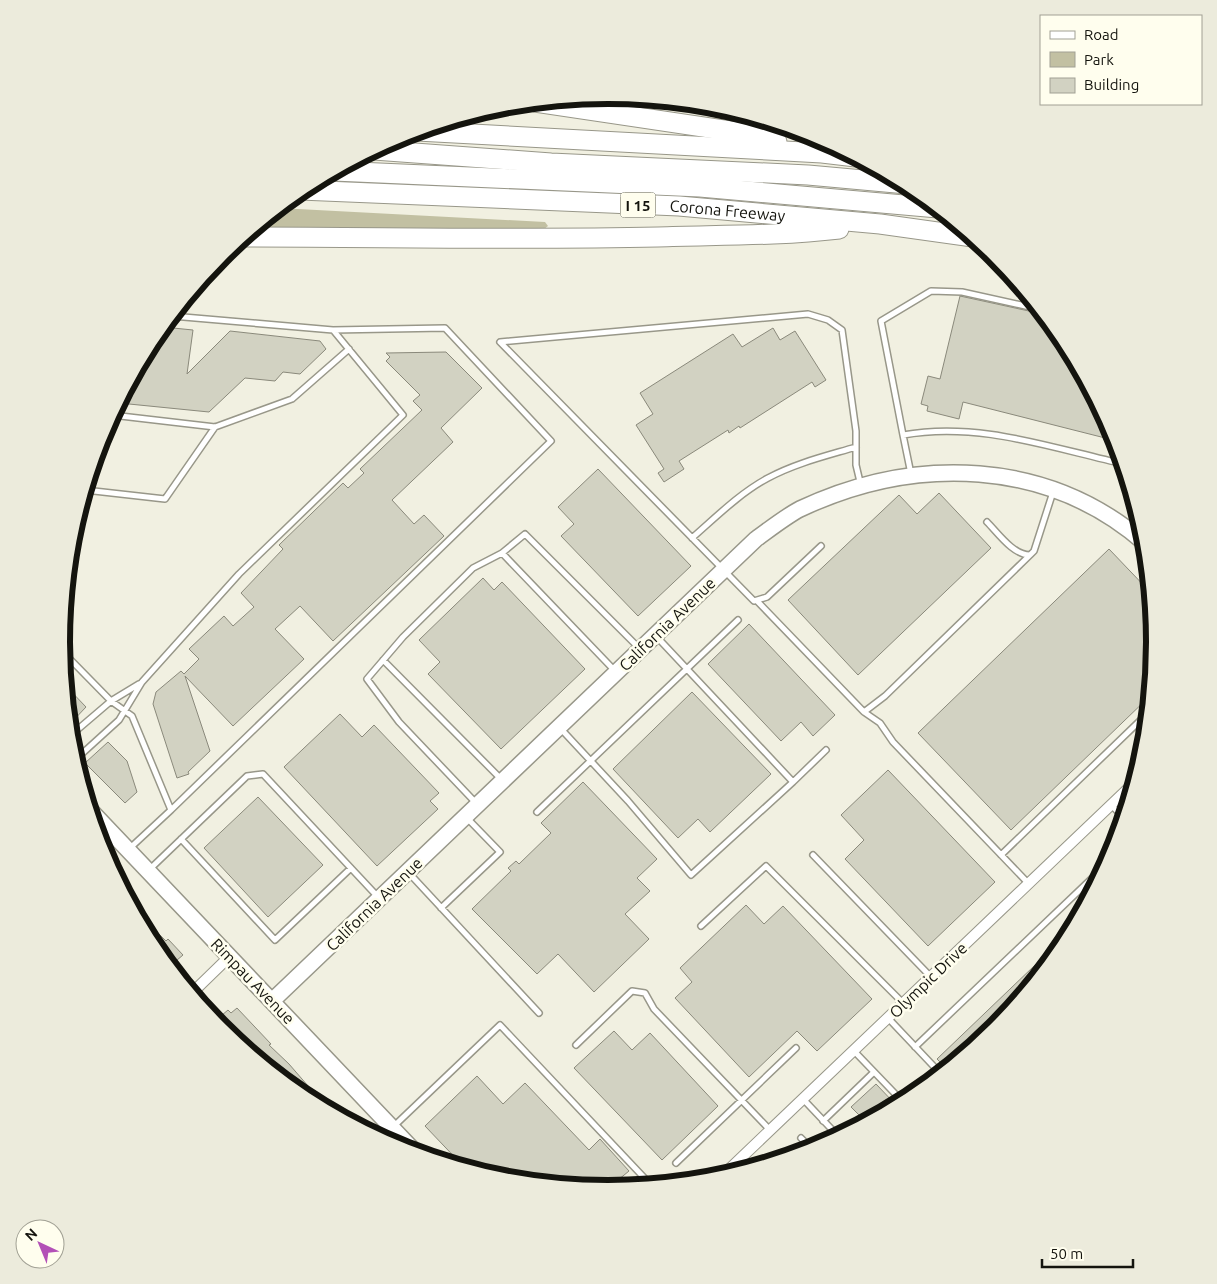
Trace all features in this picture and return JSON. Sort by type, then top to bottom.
[{"type":"highway","points":[[562,106],[737,132],[822,153]]},
{"type":"highway","points":[[435,132],[838,155]]},
{"type":"highway","points":[[387,151],[551,163],[808,175],[889,182]]},
{"type":"highway","points":[[347,172],[700,187],[925,207]]},
{"type":"highway","name":"Corona Freeway","points":[[315,191],[679,206],[880,224],[962,235]]},
{"type":"highway","points":[[253,237],[458,236],[541,239],[787,235],[880,224]]},
{"type":"main road","name":"California Avenue","points":[[272,1000],[478,806],[756,538],[799,510],[861,486],[912,475],[941,472],[976,473],[1008,477],[1054,489],[1134,525]]},
{"type":"main road","name":"Rimpau Avenue","points":[[102,823],[404,1141]]},
{"type":"street","name":"Olympic Drive","points":[[733,1166],[1126,791]]},
{"type":"street","points":[[197,988],[229,957]]},
{"type":"lane","points":[[912,475],[881,322],[931,291],[962,292],[1029,306]]},
{"type":"lane","points":[[861,486],[856,465],[856,431],[842,330],[828,320],[808,314],[500,342],[754,601],[758,602],[864,712],[880,723],[893,742],[1028,884]]},
{"type":"lane","points":[[128,851],[551,441],[445,328],[333,330],[179,317]]},
{"type":"lane","points":[[82,754],[119,720],[142,682],[246,568],[403,415],[333,330]]},
{"type":"lane","points":[[120,416],[215,427],[292,399],[348,349]]},
{"type":"lane","points":[[92,491],[165,499],[215,427]]},
{"type":"lane","points":[[903,435],[927,430],[984,434],[1030,440],[1115,462]]},
{"type":"lane","points":[[692,538],[728,506],[768,478],[805,462],[856,447]]},
{"type":"lane","points":[[864,712],[884,696],[1034,551],[1054,489]]},
{"type":"lane","points":[[987,522],[1016,551],[1023,555],[1030,555]]},
{"type":"lane","points":[[478,806],[399,722],[367,679],[403,637],[473,568],[502,553],[525,534],[641,650]]},
{"type":"lane","points":[[758,602],[767,597],[821,546]]},
{"type":"lane","points":[[502,553],[616,673]]},
{"type":"lane","points":[[537,812],[590,760],[688,670],[738,620]]},
{"type":"lane","points":[[656,636],[793,782]]},
{"type":"lane","points":[[71,660],[111,701],[132,716],[171,810]]},
{"type":"lane","points":[[383,660],[503,781]]},
{"type":"lane","points":[[78,730],[111,701],[142,682]]},
{"type":"lane","points":[[1001,855],[1141,720]]},
{"type":"lane","points":[[559,727],[628,801],[691,876],[826,750]]},
{"type":"lane","points":[[148,872],[248,776],[263,774],[379,899]]},
{"type":"lane","points":[[1111,805],[1119,813]]},
{"type":"lane","points":[[441,908],[500,852],[466,816]]},
{"type":"lane","points":[[181,839],[275,940],[351,868]]},
{"type":"lane","points":[[813,855],[930,977]]},
{"type":"lane","points":[[701,926],[766,866],[903,1003]]},
{"type":"lane","points":[[408,872],[539,1013]]},
{"type":"lane","points":[[915,1047],[1091,880]]},
{"type":"lane","points":[[576,1045],[632,991],[644,993],[654,1009],[770,1130]]},
{"type":"lane","points":[[888,1018],[936,1069]]},
{"type":"lane","points":[[392,1128],[500,1025],[645,1179]]},
{"type":"lane","points":[[676,1162],[796,1048]]},
{"type":"lane","points":[[853,1051],[897,1096]]},
{"type":"lane","points":[[823,1121],[874,1072]]},
{"type":"lane","points":[[803,1099],[834,1131]]},
{"type":"lane","points":[[801,1138],[806,1143]]},
{"type":"green space","points":[[290,209],[545,222],[548,226],[543,230],[261,231]]},
{"type":"building","points":[[960,296],[1034,312],[1075,373],[1107,438],[963,402],[959,419],[927,411],[928,406],[921,404],[928,376],[940,379]]},
{"type":"building","points":[[171,328],[193,330],[187,374],[230,331],[320,341],[326,349],[300,374],[283,372],[275,381],[245,378],[209,412],[126,404],[142,373]]},
{"type":"building","points":[[773,328],[780,340],[795,331],[826,380],[815,387],[812,382],[740,428],[739,426],[729,433],[728,430],[679,461],[684,469],[664,482],[658,473],[664,469],[636,425],[653,414],[640,393],[733,334],[742,347]]},
{"type":"building","points":[[446,352],[482,388],[441,428],[453,442],[392,500],[414,524],[424,515],[444,536],[333,641],[300,606],[275,629],[304,659],[233,726],[185,676],[210,751],[188,772],[189,774],[177,778],[153,704],[156,692],[181,671],[184,674],[199,659],[189,649],[224,616],[233,626],[254,607],[241,593],[283,549],[279,545],[343,483],[348,488],[364,473],[360,469],[422,410],[413,401],[420,395],[386,361],[390,357],[386,353]]},
{"type":"building","points":[[598,469],[691,566],[638,616],[561,536],[574,524],[558,507]]},
{"type":"building","points":[[939,493],[991,548],[858,675],[788,600],[899,495],[917,514]]},
{"type":"building","points":[[1109,549],[1144,585],[1147,642],[1143,703],[1011,830],[918,733]]},
{"type":"building","points":[[483,578],[494,590],[502,582],[585,669],[501,749],[428,674],[440,662],[419,640]]},
{"type":"building","points":[[749,624],[835,715],[813,736],[801,722],[781,741],[708,664]]},
{"type":"building","points":[[692,692],[771,774],[710,832],[698,819],[678,838],[613,769]]},
{"type":"building","points":[[73,693],[86,707],[76,718]]},
{"type":"building","points":[[340,714],[362,737],[374,725],[439,793],[430,801],[438,809],[377,866],[284,767]]},
{"type":"building","points":[[108,742],[127,761],[137,792],[125,803],[85,763]]},
{"type":"building","points":[[888,770],[995,882],[928,946],[845,859],[864,840],[841,815]]},
{"type":"building","points":[[583,782],[657,859],[637,878],[650,891],[625,914],[649,939],[594,992],[558,954],[537,974],[472,909],[511,871],[508,868],[516,861],[519,864],[551,833],[541,823]]},
{"type":"building","points":[[258,797],[323,865],[268,917],[204,848]]},
{"type":"building","points":[[746,905],[764,924],[783,906],[872,999],[817,1051],[797,1031],[749,1077],[675,998],[692,982],[680,968]]},
{"type":"building","points":[[152,927],[166,941],[168,939],[183,955],[175,962]]},
{"type":"building","points":[[1048,953],[1013,997],[964,1047],[942,1064],[937,1059]]},
{"type":"building","points":[[237,1008],[314,1093],[253,1047],[221,1016],[228,1010],[231,1013]]},
{"type":"building","points":[[614,1031],[632,1050],[650,1033],[718,1106],[662,1160],[574,1068]]},
{"type":"building","points":[[477,1076],[503,1104],[525,1083],[589,1150],[600,1139],[629,1171],[618,1180],[608,1180],[538,1176],[503,1170],[455,1158],[425,1126]]},
{"type":"building","points":[[876,1084],[891,1100],[861,1117],[851,1107]]}]
